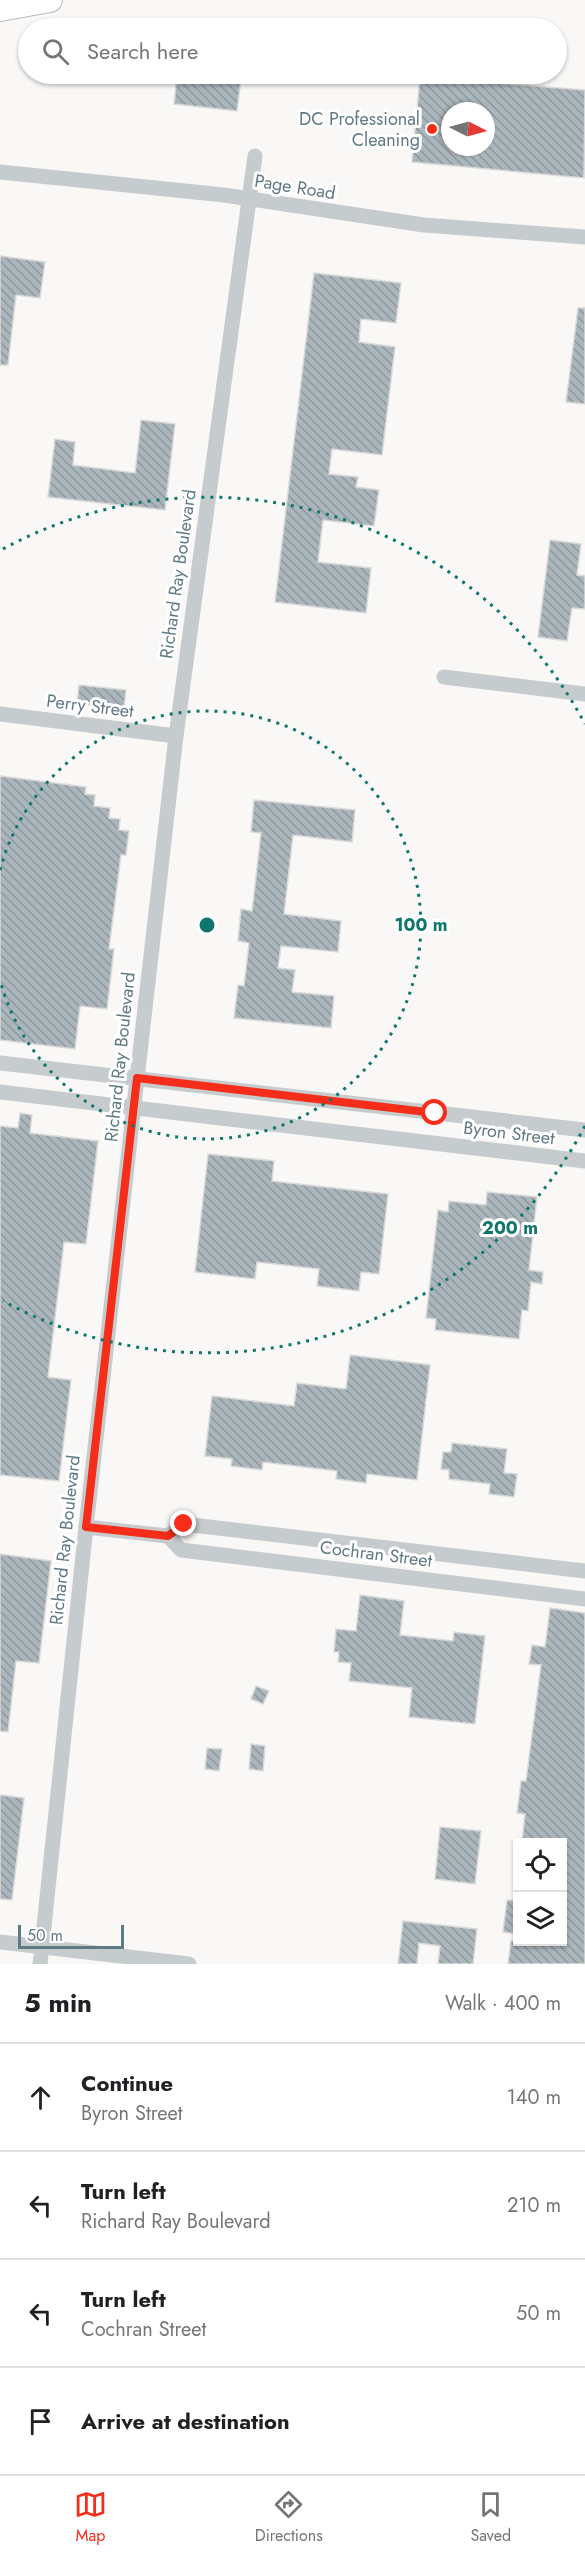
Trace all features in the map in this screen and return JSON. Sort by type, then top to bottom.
[{"type":"main road","points":[[0,9],[50,0]]},
{"type":"street","name":"Richard Ray Boulevard","points":[[40,1964],[86,1527],[176,736],[255,156]]},
{"type":"street","name":"Page Road","points":[[0,172],[250,200],[424,225],[585,237]]},
{"type":"street","points":[[444,677],[585,693]]},
{"type":"street","name":"Perry Street","points":[[0,714],[176,736]]},
{"type":"street","name":"Byron Street","points":[[0,1063],[585,1130]]},
{"type":"street","name":"Byron Street","points":[[0,1092],[585,1161]]},
{"type":"street","name":"Cochran Street","points":[[86,1527],[168,1536],[184,1524],[585,1571]]},
{"type":"street","name":"Cochran Street","points":[[168,1536],[180,1550],[585,1599]]},
{"type":"street","points":[[0,1942],[189,1964]]},
{"type":"building","points":[[176,84],[240,84],[237,111],[174,104]]},
{"type":"building","points":[[419,84],[509,84],[585,90],[584,178],[412,162]]},
{"type":"building","points":[[0,256],[45,262],[40,298],[16,295],[8,365],[0,365]]},
{"type":"building","points":[[314,273],[401,283],[396,323],[361,319],[359,342],[395,347],[382,455],[332,449],[329,474],[358,477],[356,487],[379,490],[374,526],[323,520],[318,562],[371,568],[366,613],[275,602]]},
{"type":"building","points":[[578,308],[585,308],[585,404],[566,402]]},
{"type":"building","points":[[141,420],[175,424],[165,510],[48,497],[55,439],[75,442],[73,465],[135,473]]},
{"type":"building","points":[[550,540],[581,544],[577,575],[585,576],[585,609],[572,608],[567,641],[538,637]]},
{"type":"building","points":[[79,685],[126,690],[124,709],[77,704]]},
{"type":"building","points":[[0,776],[86,787],[85,794],[95,795],[94,806],[110,808],[109,818],[120,819],[119,830],[129,831],[126,855],[121,855],[109,949],[114,949],[107,1009],[80,1006],[75,1049],[0,1040]]},
{"type":"building","points":[[254,800],[355,810],[352,842],[293,835],[284,914],[341,921],[338,952],[281,946],[278,968],[295,970],[292,992],[334,996],[331,1028],[234,1018],[238,985],[244,986],[249,943],[238,941],[241,909],[252,911],[261,833],[251,832]]},
{"type":"building","points":[[20,1113],[32,1115],[30,1133],[98,1141],[86,1244],[64,1242],[48,1377],[71,1380],[59,1481],[0,1475],[0,1126],[18,1128]]},
{"type":"building","points":[[208,1154],[274,1161],[272,1181],[388,1194],[379,1274],[361,1272],[359,1291],[317,1286],[319,1269],[257,1262],[255,1279],[195,1272]]},
{"type":"building","points":[[487,1192],[537,1197],[529,1270],[543,1272],[542,1284],[531,1282],[528,1311],[522,1310],[519,1339],[435,1330],[436,1319],[426,1318],[438,1210],[448,1212],[449,1201],[486,1205]]},
{"type":"building","points":[[350,1355],[430,1365],[417,1480],[367,1474],[366,1483],[336,1479],[337,1471],[263,1462],[262,1470],[231,1466],[232,1459],[205,1456],[212,1396],[294,1406],[297,1383],[346,1389]]},
{"type":"building","points":[[452,1443],[507,1449],[504,1473],[517,1474],[514,1497],[489,1494],[490,1484],[449,1479],[449,1470],[441,1469],[443,1452],[451,1452]]},
{"type":"building","points":[[0,1554],[51,1561],[39,1663],[16,1661],[8,1732],[0,1731]]},
{"type":"building","points":[[360,1595],[404,1601],[400,1635],[453,1641],[454,1632],[485,1636],[475,1724],[409,1717],[412,1688],[349,1681],[351,1663],[338,1662],[339,1652],[334,1652],[336,1629],[356,1631]]},
{"type":"building","points":[[550,1608],[585,1613],[585,1964],[508,1964],[511,1941],[513,1941],[513,1946],[567,1946],[567,1838],[522,1838],[525,1814],[517,1813],[521,1781],[526,1781],[541,1665],[529,1664],[532,1645],[545,1647]]},
{"type":"building","points":[[256,1686],[269,1691],[263,1704],[251,1699]]},
{"type":"building","points":[[251,1744],[265,1746],[263,1771],[249,1769]]},
{"type":"building","points":[[207,1748],[222,1749],[219,1771],[205,1769]]},
{"type":"building","points":[[0,1795],[24,1798],[12,1900],[0,1899]]},
{"type":"building","points":[[440,1827],[481,1831],[475,1884],[435,1879]]},
{"type":"building","points":[[507,1900],[513,1901],[513,1933],[503,1932]]},
{"type":"building","points":[[403,1921],[477,1929],[473,1964],[438,1964],[440,1946],[419,1943],[417,1964],[398,1964]]},
{"type":"place","name":"DC Professional Cleaning","points":[[432,129]]},
{"type":"route","points":[[184,1524],[168,1536],[86,1527],[137,1078],[435,1113]]}]
